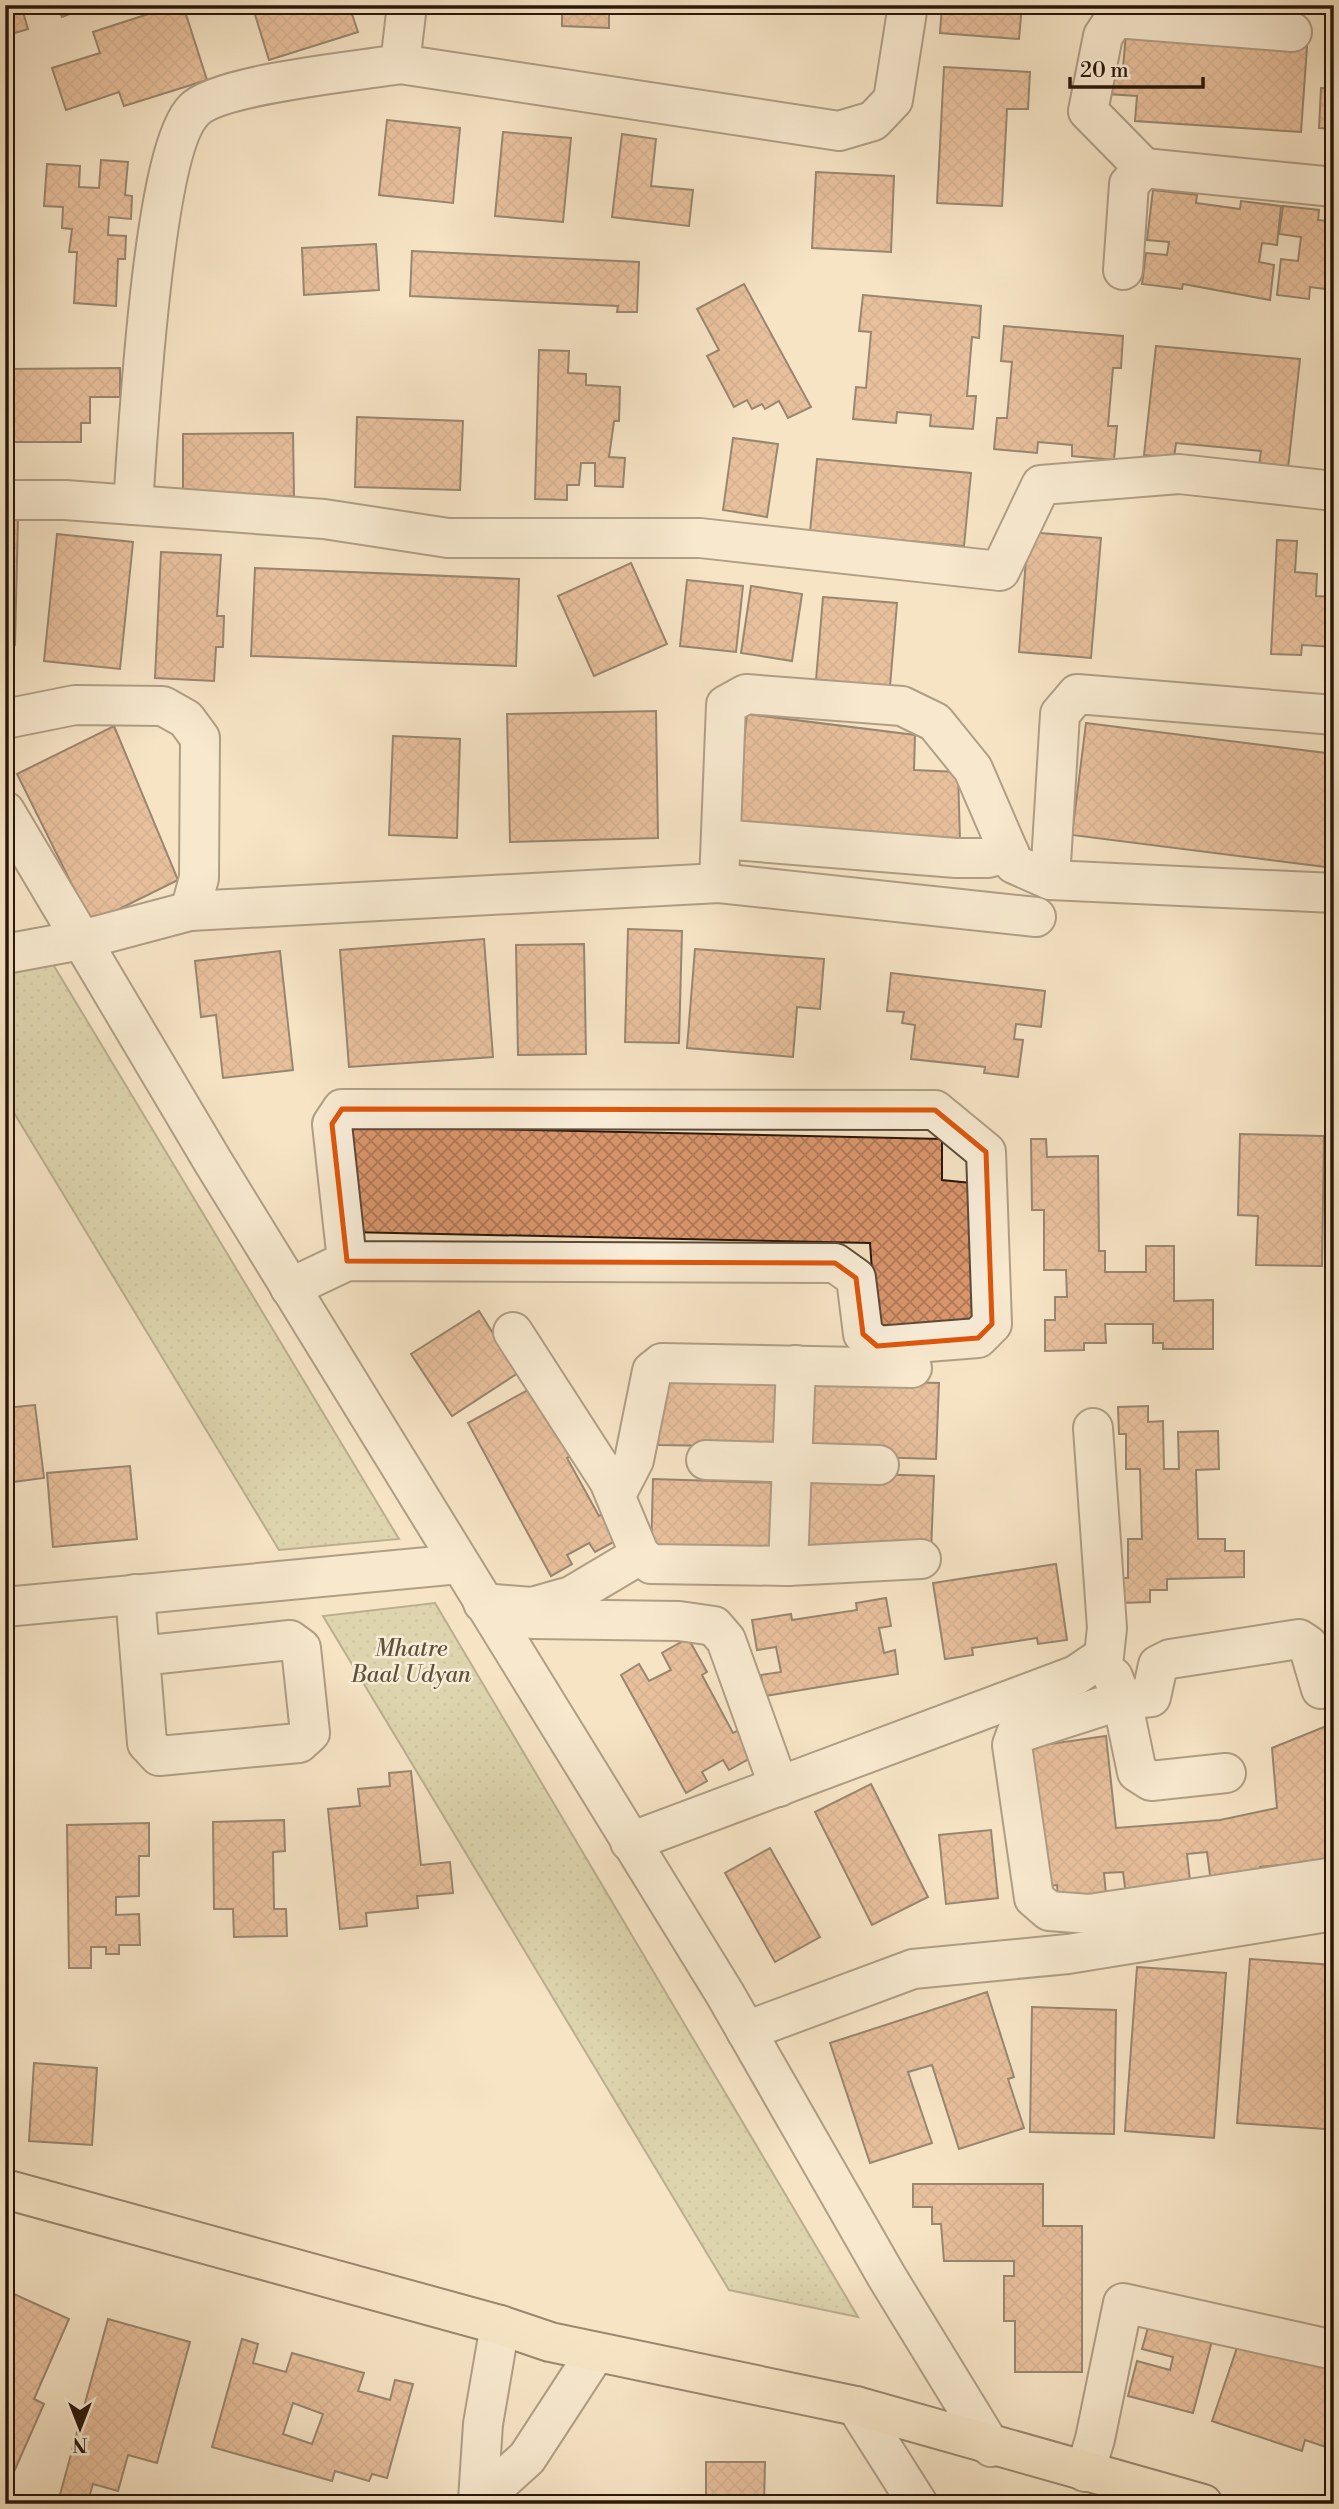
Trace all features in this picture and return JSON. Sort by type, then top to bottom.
[{"type":"main road","points":[[5,2189],[500,2325],[550,2342],[856,2406],[991,2447],[1203,2504]]},
{"type":"street","points":[[400,64],[407,5]]},
{"type":"street","points":[[133,505],[142,373],[163,200],[178,141],[194,109],[230,92],[400,64],[839,131],[873,121],[893,100],[908,5]]},
{"type":"street","points":[[1292,32],[1115,18],[1103,36],[1088,111],[1144,168],[1334,187]]},
{"type":"street","points":[[1123,270],[1129,184],[1144,168]]},
{"type":"street","points":[[5,500],[133,505],[324,519],[448,538],[700,538],[1000,571],[1041,485],[1179,474],[1334,491]]},
{"type":"street","points":[[719,884],[726,705],[746,694],[902,706],[935,722],[973,769],[1014,864],[1050,880],[1334,893]]},
{"type":"street","points":[[1050,880],[1060,714],[1077,694],[1334,715]]},
{"type":"street","points":[[5,719],[75,705],[163,706],[186,719],[200,738],[199,878],[190,911]]},
{"type":"street","points":[[5,811],[290,1287],[746,2031],[887,2277],[991,2447]]},
{"type":"street","points":[[721,839],[956,859],[988,858],[1009,852]]},
{"type":"street","points":[[5,954],[81,940],[190,911],[719,884],[1036,917]]},
{"type":"street","points":[[290,1287],[347,1261],[835,1263],[856,1278],[863,1334],[877,1346],[978,1338],[992,1324],[986,1152],[935,1110],[342,1109],[332,1124],[347,1261]]},
{"type":"street","points":[[513,1332],[616,1495],[640,1555],[651,1564],[788,1566],[921,1559]]},
{"type":"street","points":[[616,1495],[634,1460],[652,1371],[662,1363],[926,1368]]},
{"type":"street","points":[[788,1566],[796,1365]]},
{"type":"street","points":[[1093,1428],[1107,1628],[1104,1656],[1122,1700],[1137,1772],[1151,1781],[1226,1773]]},
{"type":"street","points":[[706,1460],[879,1465]]},
{"type":"street","points":[[488,1610],[533,1607],[571,1596],[640,1555]]},
{"type":"street","points":[[5,1607],[459,1563]]},
{"type":"street","points":[[135,1594],[147,1743],[159,1756],[299,1743],[310,1733],[301,1648],[290,1640],[140,1656]]},
{"type":"street","points":[[488,1610],[679,1621],[714,1626],[726,1640],[779,1787]]},
{"type":"street","points":[[1321,1689],[1308,1645],[1299,1639],[1170,1659],[1158,1665],[1151,1697],[1122,1700],[1016,1734],[1012,1745],[1017,1800],[1034,1898],[1049,1911],[1089,1914],[1334,1877]]},
{"type":"street","points":[[630,1842],[1076,1675],[1104,1656]]},
{"type":"street","points":[[746,2031],[913,1969],[1068,1954],[1334,1911]]},
{"type":"street","points":[[1085,2472],[1096,2439],[1124,2303],[1334,2350]]},
{"type":"street","points":[[477,2502],[483,2424],[500,2325]]},
{"type":"street","points":[[477,2502],[527,2458],[596,2353]]},
{"type":"street","points":[[856,2406],[918,2504]]},
{"type":"highlighted area","points":[[342,1109],[935,1110],[986,1152],[992,1324],[978,1338],[877,1346],[863,1334],[856,1278],[835,1263],[347,1261],[332,1124]]},
{"type":"green space","points":[[51,961],[399,1539],[279,1550],[5,1098],[5,966]]},
{"type":"green space","name":"Mhatre Baal Udyan","points":[[435,1603],[858,2317],[729,2290],[323,1616]]},
{"type":"building","points":[[5,5],[21,5],[28,29],[5,36]]},
{"type":"building","points":[[57,5],[92,5],[62,17]]},
{"type":"building","points":[[183,5],[207,80],[124,106],[119,92],[66,110],[52,68],[100,53],[93,32]]},
{"type":"building","points":[[252,5],[360,5],[350,8],[358,32],[269,60]]},
{"type":"building","points":[[562,5],[609,5],[609,28],[562,26]]},
{"type":"building","points":[[784,5],[858,5],[858,12]]},
{"type":"building","points":[[942,5],[1022,5],[1019,39],[940,33]]},
{"type":"building","points":[[1126,34],[1307,47],[1301,132],[1135,121],[1137,96],[1107,94],[1109,66],[1123,67]]},
{"type":"building","points":[[944,67],[1030,72],[1028,109],[1007,109],[1002,206],[937,203]]},
{"type":"building","points":[[1321,88],[1334,89],[1334,129],[1319,128]]},
{"type":"building","points":[[387,120],[460,128],[453,203],[379,195]]},
{"type":"building","points":[[503,132],[571,138],[563,222],[495,216]]},
{"type":"building","points":[[622,134],[656,139],[651,186],[693,190],[689,226],[612,217]]},
{"type":"building","points":[[101,160],[128,162],[125,195],[132,196],[131,219],[109,217],[108,235],[126,236],[125,259],[118,259],[116,306],[74,303],[77,252],[69,252],[72,229],[62,228],[63,207],[44,206],[47,164],[80,166],[79,187],[99,188]]},
{"type":"building","points":[[816,172],[894,176],[891,252],[812,248]]},
{"type":"building","points":[[1153,190],[1197,195],[1196,203],[1240,209],[1241,201],[1281,206],[1277,245],[1262,243],[1259,262],[1274,265],[1270,300],[1183,284],[1182,289],[1142,284],[1146,253],[1167,255],[1169,242],[1147,240]]},
{"type":"building","points":[[1283,206],[1319,210],[1318,220],[1334,222],[1334,290],[1310,287],[1309,299],[1277,295],[1281,259],[1298,261],[1301,237],[1279,234]]},
{"type":"building","points":[[376,244],[379,290],[304,295],[302,248]]},
{"type":"building","points":[[412,251],[639,262],[637,312],[617,312],[618,306],[410,296]]},
{"type":"building","points":[[744,284],[811,407],[788,418],[779,401],[765,409],[762,404],[752,409],[747,400],[734,407],[707,356],[719,350],[697,309]]},
{"type":"building","points":[[863,295],[981,306],[979,338],[972,337],[967,396],[976,396],[973,429],[930,426],[931,415],[897,412],[896,423],[853,419],[856,387],[866,388],[871,332],[859,331]]},
{"type":"building","points":[[1004,326],[1123,336],[1121,368],[1113,368],[1108,426],[1117,426],[1114,460],[1072,456],[1072,445],[1038,442],[1037,453],[994,449],[997,418],[1007,418],[1012,362],[1001,361]]},
{"type":"building","points":[[1156,346],[1300,359],[1288,469],[1259,466],[1261,451],[1176,443],[1174,458],[1144,455]]},
{"type":"building","points":[[539,350],[569,351],[568,373],[586,374],[586,385],[620,387],[619,421],[614,421],[609,457],[625,458],[623,487],[595,486],[595,463],[581,463],[579,485],[567,485],[567,500],[535,499]]},
{"type":"building","points":[[120,368],[120,397],[90,397],[90,423],[81,423],[81,442],[7,442],[5,369]]},
{"type":"building","points":[[357,417],[463,421],[460,490],[355,487]]},
{"type":"building","points":[[293,433],[294,496],[183,497],[183,434]]},
{"type":"building","points":[[733,438],[778,444],[767,517],[723,510]]},
{"type":"building","points":[[817,459],[971,473],[964,546],[810,532]]},
{"type":"building","points":[[5,517],[18,518],[15,644],[5,633]]},
{"type":"building","points":[[1028,532],[1101,538],[1091,658],[1019,652]]},
{"type":"building","points":[[57,534],[133,542],[120,669],[44,661]]},
{"type":"building","points":[[1277,540],[1297,541],[1295,572],[1317,574],[1316,596],[1334,597],[1334,647],[1302,645],[1301,655],[1271,654]]},
{"type":"building","points":[[161,552],[221,555],[217,616],[224,616],[223,647],[216,647],[214,681],[155,678]]},
{"type":"building","points":[[631,563],[667,644],[594,676],[558,596]]},
{"type":"building","points":[[255,568],[519,579],[516,666],[251,656]]},
{"type":"building","points":[[687,580],[743,586],[736,652],[680,646]]},
{"type":"building","points":[[751,586],[802,594],[792,661],[741,653]]},
{"type":"building","points":[[823,597],[897,603],[890,686],[816,680]]},
{"type":"building","points":[[656,711],[658,838],[510,842],[507,714]]},
{"type":"building","points":[[747,714],[915,735],[914,770],[958,772],[960,841],[735,823]]},
{"type":"building","points":[[1086,723],[1334,754],[1334,868],[1072,835]]},
{"type":"building","points":[[114,726],[178,880],[91,923],[17,774]]},
{"type":"building","points":[[393,736],[460,739],[457,838],[389,835]]},
{"type":"building","points":[[628,929],[682,931],[679,1043],[625,1042]]},
{"type":"building","points":[[484,939],[493,1057],[349,1067],[340,950]]},
{"type":"building","points":[[584,944],[586,1054],[518,1055],[516,945]]},
{"type":"building","points":[[695,949],[824,959],[820,1009],[797,1007],[793,1057],[687,1048]]},
{"type":"building","points":[[280,951],[293,1070],[223,1078],[216,1015],[201,1017],[195,961]]},
{"type":"building","points":[[891,973],[1045,991],[1041,1027],[1016,1024],[1014,1039],[1023,1040],[1018,1077],[984,1073],[985,1067],[911,1059],[915,1025],[902,1023],[904,1012],[887,1011]]},
{"type":"building","points":[[347,1126],[942,1139],[942,1180],[971,1183],[972,1328],[876,1325],[870,1243],[348,1232]]},
{"type":"building","points":[[1240,1134],[1324,1136],[1322,1266],[1256,1265],[1258,1216],[1238,1215]]},
{"type":"building","points":[[1031,1139],[1046,1139],[1047,1157],[1098,1156],[1099,1251],[1105,1251],[1105,1272],[1146,1272],[1146,1246],[1174,1246],[1174,1301],[1213,1300],[1213,1349],[1163,1349],[1163,1343],[1153,1343],[1153,1324],[1105,1324],[1106,1343],[1084,1343],[1084,1350],[1045,1351],[1045,1320],[1055,1320],[1055,1297],[1067,1297],[1066,1270],[1044,1270],[1044,1210],[1032,1210]]},
{"type":"building","points":[[479,1311],[518,1373],[452,1416],[411,1354]]},
{"type":"building","points":[[1334,1312],[1334,1387],[1328,1386]]},
{"type":"building","points":[[660,1371],[781,1371],[778,1447],[658,1445]]},
{"type":"building","points":[[809,1379],[939,1383],[936,1459],[806,1455]]},
{"type":"building","points":[[535,1386],[573,1455],[567,1458],[599,1516],[605,1512],[619,1539],[595,1552],[589,1543],[567,1555],[572,1564],[551,1576],[468,1423]]},
{"type":"building","points":[[35,1405],[44,1478],[5,1483],[5,1408]]},
{"type":"building","points":[[1148,1406],[1148,1422],[1163,1421],[1164,1469],[1179,1469],[1178,1432],[1218,1431],[1219,1469],[1196,1470],[1198,1539],[1225,1539],[1225,1551],[1244,1551],[1244,1577],[1167,1579],[1167,1590],[1150,1590],[1150,1602],[1120,1603],[1119,1578],[1128,1578],[1128,1539],[1142,1539],[1140,1469],[1126,1469],[1126,1434],[1119,1434],[1118,1407]]},
{"type":"building","points":[[130,1466],[137,1539],[53,1547],[47,1473]]},
{"type":"building","points":[[804,1472],[934,1476],[931,1552],[801,1547]]},
{"type":"building","points":[[653,1479],[784,1483],[781,1559],[651,1555]]},
{"type":"building","points":[[1056,1564],[1067,1640],[1038,1644],[1037,1638],[972,1648],[973,1655],[945,1659],[933,1583]]},
{"type":"building","points":[[886,1598],[891,1626],[879,1628],[884,1653],[895,1650],[898,1674],[765,1696],[761,1675],[781,1672],[776,1647],[757,1650],[752,1620],[791,1614],[792,1620],[857,1610],[856,1603]]},
{"type":"building","points":[[688,1638],[707,1672],[702,1675],[733,1733],[739,1730],[754,1756],[729,1770],[723,1760],[702,1772],[707,1781],[686,1793],[621,1675],[639,1664],[649,1681],[671,1670],[662,1653]]},
{"type":"building","points":[[1334,1723],[1334,1782],[1330,1782],[1334,1803],[1334,1870],[1313,1862],[1260,1867],[1263,1885],[1212,1890],[1207,1852],[1187,1854],[1191,1890],[1127,1902],[1123,1872],[1104,1873],[1107,1904],[1059,1908],[1057,1885],[1038,1887],[1022,1748],[1106,1736],[1116,1828],[1220,1820],[1277,1808],[1272,1748]]},
{"type":"building","points":[[411,1771],[421,1865],[450,1862],[453,1893],[417,1896],[418,1908],[366,1913],[367,1926],[340,1929],[328,1809],[360,1806],[358,1789],[390,1786],[389,1773]]},
{"type":"building","points":[[871,1784],[928,1897],[872,1925],[815,1812]]},
{"type":"building","points":[[284,1820],[285,1851],[273,1852],[274,1909],[286,1909],[287,1936],[234,1937],[233,1909],[214,1909],[213,1822]]},
{"type":"building","points":[[149,1823],[149,1856],[139,1856],[139,1896],[116,1897],[116,1915],[139,1914],[140,1945],[119,1945],[119,1954],[106,1954],[106,1947],[91,1947],[91,1968],[69,1968],[67,1825]]},
{"type":"building","points":[[991,1830],[998,1898],[946,1904],[939,1835]]},
{"type":"building","points":[[770,1848],[820,1937],[775,1962],[725,1873]]},
{"type":"building","points":[[1250,1959],[1334,1965],[1325,2129],[1237,2123]]},
{"type":"building","points":[[1137,1967],[1226,1973],[1214,2138],[1125,2131]]},
{"type":"building","points":[[987,1992],[1014,2077],[1008,2079],[1024,2128],[959,2149],[932,2065],[908,2072],[932,2143],[870,2163],[830,2043]]},
{"type":"building","points":[[1032,2007],[1116,2010],[1114,2134],[1030,2132]]},
{"type":"building","points":[[34,2063],[97,2068],[92,2145],[29,2141]]},
{"type":"building","points":[[913,2184],[1043,2184],[1043,2226],[1082,2226],[1082,2372],[1015,2372],[1015,2321],[1004,2321],[1004,2276],[1014,2276],[1014,2261],[944,2261],[941,2224],[932,2224],[932,2207],[913,2207]]},
{"type":"building","points":[[5,2290],[69,2319],[34,2399],[44,2404],[5,2492]]},
{"type":"building","points":[[108,2319],[190,2342],[157,2463],[128,2455],[118,2491],[93,2484],[87,2504],[65,2504],[58,2502]]},
{"type":"building","points":[[1149,2324],[1212,2341],[1193,2413],[1128,2396],[1137,2361],[1170,2370],[1173,2357],[1142,2349]]},
{"type":"building","points":[[1241,2336],[1328,2364],[1325,2373],[1334,2376],[1332,2449],[1305,2440],[1302,2451],[1212,2421]]},
{"type":"building","points":[[242,2339],[258,2344],[253,2363],[286,2372],[292,2353],[364,2373],[358,2391],[390,2400],[395,2380],[413,2384],[387,2478],[372,2474],[369,2481],[335,2471],[332,2481],[212,2447]],"holes":[[[293,2403],[323,2414],[312,2444],[283,2434]]]},
{"type":"building","points":[[706,2462],[765,2462],[764,2504],[706,2504]]},
{"type":"building","points":[[132,2495],[148,2504],[127,2504]]}]
